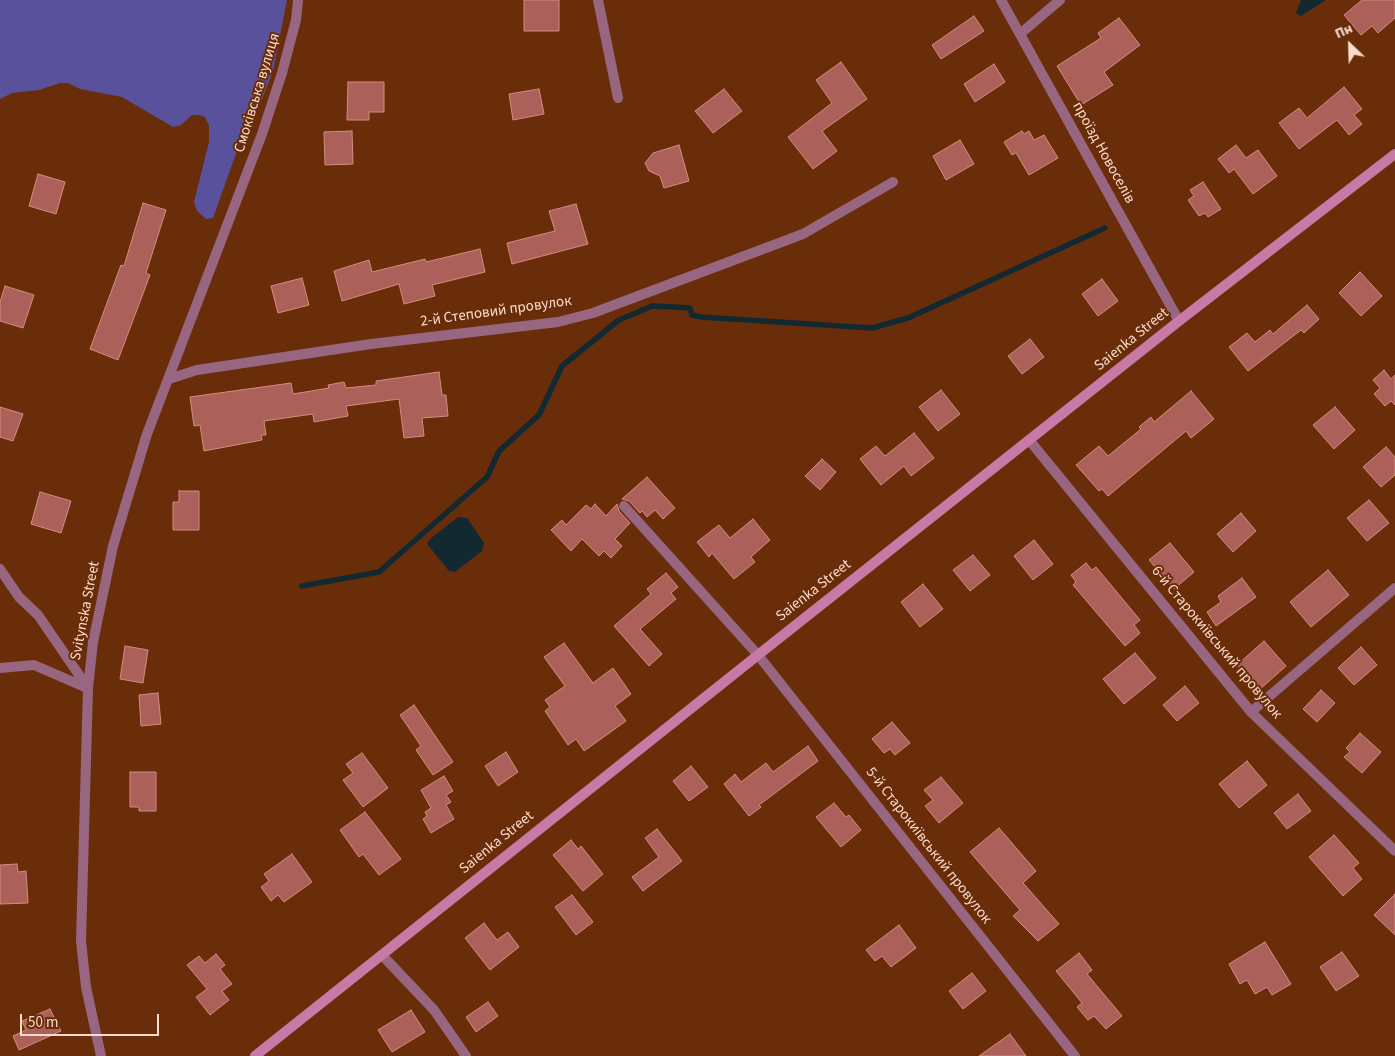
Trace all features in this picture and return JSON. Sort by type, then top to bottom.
[{"type":"street","name":"Смоківська вулиця","points":[[240,193],[282,73],[296,20],[298,0]]},
{"type":"street","points":[[598,0],[618,98]]},
{"type":"street","name":"проїзд Новоселів","points":[[1001,0],[1179,321]]},
{"type":"street","points":[[1020,34],[1060,0]]},
{"type":"street","name":"Saienka Street","points":[[255,1056],[1179,321],[1395,154]]},
{"type":"street","name":"2-й Степовий провулок","points":[[169,379],[197,370],[371,344],[558,322],[593,313],[803,234],[893,182]]},
{"type":"street","name":"Svitynska Street","points":[[101,1056],[86,986],[81,941],[88,688],[93,642],[114,546],[147,434],[240,193]]},
{"type":"street","name":"6-й Старокиївський провулок","points":[[1030,441],[1251,712],[1395,851]]},
{"type":"street","name":"5-й Старокиївський провулок","points":[[624,506],[758,655],[1075,1056]]},
{"type":"street","points":[[0,569],[19,597],[38,615],[88,688]]},
{"type":"street","points":[[1251,712],[1395,588]]},
{"type":"street","points":[[0,668],[34,665],[88,688]]},
{"type":"street","points":[[382,955],[434,1010],[466,1056]]},
{"type":"shaded area","points":[[0,0],[287,0],[273,71],[261,102],[241,131],[239,145],[213,218],[206,219],[197,211],[194,202],[209,142],[209,126],[205,117],[192,115],[181,125],[173,127],[122,97],[80,89],[68,83],[60,83],[39,90],[12,93],[0,99]]},
{"type":"water","points":[[1301,0],[1326,0],[1301,16],[1296,13]]},
{"type":"water","points":[[458,517],[467,518],[484,543],[482,551],[455,572],[449,571],[427,544],[430,539]]},
{"type":"building","points":[[524,0],[559,0],[559,31],[524,31]]},
{"type":"building","points":[[1362,0],[1395,0],[1395,18],[1378,33],[1372,26],[1361,35],[1344,15]]},
{"type":"building","points":[[974,16],[984,31],[941,59],[932,45]]},
{"type":"building","points":[[1119,18],[1140,45],[1104,72],[1113,85],[1081,105],[1057,66],[1101,38],[1098,33]]},
{"type":"building","points":[[841,62],[867,99],[822,131],[837,151],[813,169],[788,137],[832,103],[816,80]]},
{"type":"building","points":[[994,64],[1005,82],[975,102],[964,84]]},
{"type":"building","points":[[348,82],[384,82],[384,112],[369,112],[369,120],[347,120]]},
{"type":"building","points":[[1344,87],[1362,109],[1354,115],[1362,124],[1349,135],[1337,120],[1299,149],[1279,123],[1299,108],[1307,118]]},
{"type":"building","points":[[539,89],[544,114],[513,120],[509,94]]},
{"type":"building","points":[[724,89],[742,111],[713,133],[695,111]]},
{"type":"building","points":[[352,131],[353,164],[325,165],[324,132]]},
{"type":"building","points":[[1022,131],[1024,134],[1029,131],[1034,140],[1044,135],[1058,158],[1029,175],[1016,153],[1012,155],[1004,142]]},
{"type":"building","points":[[960,140],[974,164],[946,180],[933,156]]},
{"type":"building","points":[[679,145],[689,181],[664,188],[660,176],[649,171],[645,163],[653,153]]},
{"type":"building","points":[[1236,145],[1246,158],[1258,150],[1277,176],[1253,194],[1234,169],[1229,173],[1218,159]]},
{"type":"building","points":[[38,174],[65,182],[56,214],[29,206]]},
{"type":"building","points":[[1203,182],[1221,209],[1208,217],[1205,213],[1199,216],[1188,200],[1194,196],[1190,190]]},
{"type":"building","points":[[143,203],[166,210],[146,273],[150,275],[118,360],[90,349],[121,265],[124,266]]},
{"type":"building","points":[[576,204],[588,244],[512,264],[507,243],[555,231],[549,211]]},
{"type":"building","points":[[480,249],[485,272],[432,285],[435,296],[404,304],[399,284],[342,301],[334,271],[369,260],[372,272],[425,259],[426,262]]},
{"type":"building","points":[[1360,272],[1382,296],[1361,316],[1339,293]]},
{"type":"building","points":[[302,278],[309,305],[278,313],[271,286]]},
{"type":"building","points":[[1102,279],[1118,301],[1098,316],[1082,294]]},
{"type":"building","points":[[5,286],[34,295],[23,328],[0,321],[0,302]]},
{"type":"building","points":[[1307,305],[1319,319],[1304,333],[1301,330],[1248,371],[1229,347],[1247,333],[1255,342],[1270,330],[1273,334]]},
{"type":"building","points":[[1030,339],[1044,357],[1022,374],[1008,356]]},
{"type":"building","points":[[1384,370],[1391,379],[1395,375],[1395,405],[1391,401],[1385,406],[1374,394],[1380,388],[1373,380]]},
{"type":"building","points":[[439,372],[442,395],[446,395],[448,416],[422,418],[424,436],[404,438],[399,399],[346,406],[348,416],[314,422],[313,414],[264,421],[266,435],[261,435],[262,440],[204,451],[200,425],[194,426],[190,397],[291,383],[293,394],[329,388],[328,385],[344,382],[346,388],[376,385],[376,381]]},
{"type":"building","points":[[941,390],[960,414],[938,431],[919,407]]},
{"type":"building","points":[[1191,391],[1214,419],[1191,438],[1186,431],[1108,496],[1102,489],[1099,491],[1076,465],[1099,446],[1108,456],[1141,429],[1139,427],[1151,417],[1154,422]]},
{"type":"building","points":[[0,407],[23,414],[13,441],[0,437]]},
{"type":"building","points":[[1335,407],[1355,430],[1334,449],[1313,425]]},
{"type":"building","points":[[914,433],[934,458],[911,476],[904,466],[881,485],[860,459],[876,446],[885,456]]},
{"type":"building","points":[[1386,447],[1395,457],[1395,475],[1381,487],[1363,467]]},
{"type":"building","points":[[822,459],[836,472],[820,490],[805,476]]},
{"type":"building","points":[[647,477],[675,508],[663,519],[655,510],[647,517],[642,511],[640,513],[629,501],[622,499]]},
{"type":"building","points":[[179,491],[199,491],[199,530],[173,530],[173,502],[179,502]]},
{"type":"building","points":[[40,492],[71,501],[61,533],[31,524]]},
{"type":"building","points":[[1369,500],[1389,523],[1367,541],[1347,518]]},
{"type":"building","points":[[595,504],[606,516],[617,504],[619,511],[630,523],[615,539],[622,546],[611,558],[604,551],[599,556],[582,539],[571,551],[551,530],[562,520],[566,525],[586,505],[591,509]]},
{"type":"building","points":[[1241,513],[1256,531],[1233,552],[1217,534]]},
{"type":"building","points":[[753,519],[770,540],[751,557],[755,562],[734,579],[712,553],[709,557],[697,542],[719,525],[730,538]]},
{"type":"building","points":[[1034,540],[1053,564],[1033,580],[1014,556]]},
{"type":"building","points":[[1170,543],[1194,572],[1174,589],[1149,560]]},
{"type":"building","points":[[973,555],[990,575],[970,591],[953,570]]},
{"type":"building","points":[[1086,563],[1092,570],[1096,567],[1140,620],[1134,625],[1140,633],[1125,646],[1073,585],[1076,582],[1071,575]]},
{"type":"building","points":[[1328,570],[1349,595],[1311,627],[1290,602]]},
{"type":"building","points":[[666,573],[678,587],[671,593],[676,599],[640,629],[662,654],[649,666],[614,626],[651,594],[647,589]]},
{"type":"building","points":[[1242,578],[1256,597],[1216,626],[1207,612],[1221,602],[1218,596]]},
{"type":"building","points":[[923,584],[943,609],[920,627],[901,602]]},
{"type":"building","points":[[1264,641],[1286,666],[1259,690],[1237,665]]},
{"type":"building","points":[[564,643],[593,683],[613,668],[631,694],[615,706],[626,721],[584,751],[576,739],[568,745],[545,711],[550,707],[545,700],[565,686],[544,657]]},
{"type":"building","points":[[125,646],[148,650],[143,683],[120,679]]},
{"type":"building","points":[[1361,647],[1377,665],[1354,685],[1338,668]]},
{"type":"building","points":[[1135,653],[1156,678],[1124,704],[1103,679]]},
{"type":"building","points":[[1185,686],[1199,703],[1177,721],[1163,705]]},
{"type":"building","points":[[1321,690],[1335,703],[1317,722],[1303,709]]},
{"type":"building","points":[[158,693],[161,724],[141,726],[139,695]]},
{"type":"building","points":[[414,705],[453,762],[433,775],[416,750],[421,746],[400,715]]},
{"type":"building","points":[[892,722],[910,743],[895,755],[890,749],[884,753],[872,739]]},
{"type":"building","points":[[1360,733],[1381,752],[1362,773],[1344,757],[1350,752],[1346,748]]},
{"type":"building","points":[[808,746],[818,761],[759,805],[761,807],[749,816],[724,784],[735,774],[741,782],[766,763],[773,772]]},
{"type":"building","points":[[506,752],[518,772],[498,786],[485,766]]},
{"type":"building","points":[[362,753],[388,788],[363,807],[343,780],[353,773],[346,764]]},
{"type":"building","points":[[1247,761],[1267,785],[1239,808],[1219,784]]},
{"type":"building","points":[[691,766],[708,787],[689,801],[673,781]]},
{"type":"building","points":[[130,772],[156,772],[156,811],[139,811],[139,807],[130,807]]},
{"type":"building","points":[[444,776],[453,791],[446,795],[451,802],[446,805],[454,819],[431,833],[423,819],[427,816],[425,812],[431,808],[421,790]]},
{"type":"building","points":[[941,777],[963,803],[939,823],[925,806],[933,800],[924,790]]},
{"type":"building","points":[[1298,794],[1311,811],[1287,829],[1274,813]]},
{"type":"building","points":[[834,803],[846,817],[849,815],[861,830],[841,847],[816,817]]},
{"type":"building","points":[[365,812],[401,859],[379,875],[363,854],[359,857],[340,830]]},
{"type":"building","points":[[999,828],[1036,871],[1023,883],[1059,924],[1038,941],[1013,916],[1020,910],[970,852]]},
{"type":"building","points":[[657,829],[682,861],[643,891],[632,877],[659,857],[645,838]]},
{"type":"building","points":[[1334,835],[1359,863],[1353,868],[1362,879],[1343,896],[1309,857]]},
{"type":"building","points":[[571,840],[578,849],[581,846],[603,874],[583,891],[553,855]]},
{"type":"building","points":[[292,854],[312,882],[284,902],[278,895],[271,901],[261,887],[269,881],[264,874]]},
{"type":"building","points":[[17,864],[18,872],[26,871],[28,903],[0,904],[0,865]]},
{"type":"building","points":[[1395,894],[1395,935],[1374,915]]},
{"type":"building","points":[[572,895],[593,922],[576,935],[555,907]]},
{"type":"building","points":[[484,923],[497,940],[508,932],[519,947],[490,970],[465,938]]},
{"type":"building","points":[[899,925],[916,948],[891,967],[882,956],[875,961],[866,950]]},
{"type":"building","points":[[1265,942],[1291,984],[1272,995],[1267,987],[1255,994],[1247,980],[1240,984],[1229,964]]},
{"type":"building","points":[[1342,952],[1359,976],[1336,991],[1320,967]]},
{"type":"building","points":[[1079,953],[1092,970],[1087,974],[1122,1016],[1106,1029],[1094,1016],[1088,1020],[1077,1007],[1082,1003],[1056,971]]},
{"type":"building","points":[[216,954],[225,965],[220,969],[232,984],[222,991],[229,1000],[210,1015],[196,997],[207,989],[187,965],[199,956],[205,963]]},
{"type":"building","points":[[972,973],[986,991],[963,1009],[949,991]]},
{"type":"building","points":[[488,1002],[498,1016],[476,1032],[466,1017]]},
{"type":"building","points":[[50,1009],[61,1031],[19,1050],[13,1036],[26,1030],[22,1021]]},
{"type":"building","points":[[411,1010],[425,1032],[392,1052],[378,1030]]},
{"type":"building","points":[[1010,1034],[1026,1056],[979,1056]]},
{"type":"waterway","points":[[302,586],[379,572],[487,477],[499,451],[539,415],[562,366],[619,320],[652,306],[690,308],[692,315],[701,317],[872,328],[908,318],[1105,228]]}]
